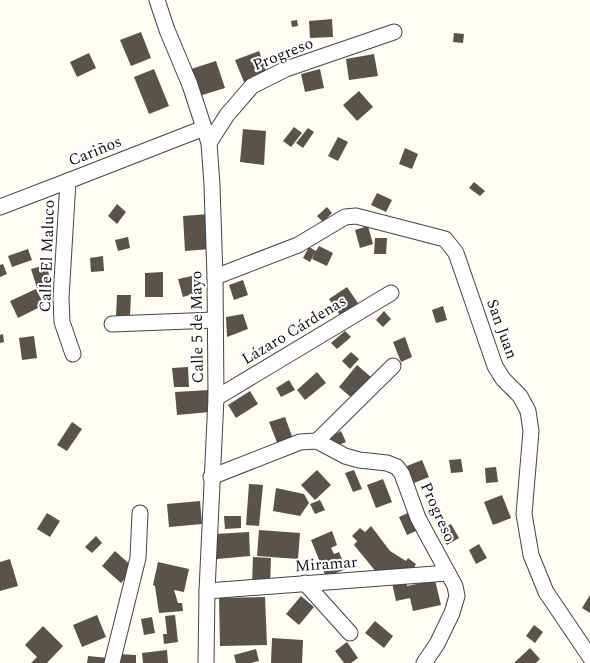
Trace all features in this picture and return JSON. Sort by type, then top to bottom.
[{"type":"street","name":"Calle 5 de Mayo","points":[[157,0],[167,30],[190,85],[209,143],[215,277],[216,398],[211,477],[206,663]]},
{"type":"street","name":"Progreso","points":[[209,143],[227,115],[252,86],[286,69],[394,32]]},
{"type":"street","name":"Cariños","points":[[0,207],[204,128]]},
{"type":"street","name":"Calle El Maluco","points":[[68,181],[61,298],[62,322],[73,354]]},
{"type":"street","name":"San Juan","points":[[215,277],[298,245],[345,217],[356,216],[445,239],[456,253],[495,366],[503,378],[520,396],[528,411],[531,431],[524,514],[532,555],[546,592],[590,657]]},
{"type":"street","name":"Lázaro Cárdenas","points":[[216,398],[391,293]]},
{"type":"street","points":[[112,324],[215,320]]},
{"type":"street","points":[[211,477],[300,442],[317,441],[393,366]]},
{"type":"street","name":"Progreso","points":[[317,441],[345,456],[359,460],[387,463],[397,467],[402,474],[418,518],[448,572],[455,586],[457,596],[452,613],[437,644],[424,663]]},
{"type":"street","points":[[112,663],[138,558],[140,513]]},
{"type":"street","name":"Miramar","points":[[207,591],[448,572]]},
{"type":"street","points":[[305,583],[350,633]]},
{"type":"building","points":[[332,19],[333,37],[310,38],[309,21]]},
{"type":"building","points":[[297,20],[298,26],[292,27],[291,21]]},
{"type":"building","points":[[141,32],[151,58],[131,66],[120,40]]},
{"type":"building","points":[[454,33],[464,34],[463,43],[453,42]]},
{"type":"building","points":[[259,51],[267,73],[244,82],[235,60]]},
{"type":"building","points":[[89,53],[96,68],[77,77],[70,62]]},
{"type":"building","points":[[374,54],[378,76],[349,80],[346,59]]},
{"type":"building","points":[[216,61],[225,88],[199,96],[191,69]]},
{"type":"building","points":[[154,69],[169,106],[149,114],[134,77]]},
{"type":"building","points":[[320,69],[324,88],[305,92],[301,74]]},
{"type":"building","points":[[359,91],[373,107],[357,121],[343,105]]},
{"type":"building","points":[[294,127],[302,133],[291,147],[283,141]]},
{"type":"building","points":[[308,128],[314,132],[303,148],[296,143]]},
{"type":"building","points":[[243,129],[266,131],[264,165],[240,162]]},
{"type":"building","points":[[338,137],[348,142],[338,161],[328,156]]},
{"type":"building","points":[[405,148],[418,154],[412,169],[399,164]]},
{"type":"building","points":[[474,182],[485,191],[480,196],[469,188]]},
{"type":"building","points":[[377,193],[392,200],[386,212],[371,205]]},
{"type":"building","points":[[117,204],[126,212],[117,224],[108,216]]},
{"type":"building","points":[[327,207],[332,213],[323,222],[317,216]]},
{"type":"building","points":[[209,214],[211,249],[185,251],[183,216]]},
{"type":"building","points":[[368,226],[373,244],[360,248],[355,230]]},
{"type":"building","points":[[128,237],[130,248],[118,251],[115,240]]},
{"type":"building","points":[[375,238],[387,238],[386,254],[374,254]]},
{"type":"building","points":[[319,246],[333,253],[327,266],[312,259],[315,252],[310,262],[303,258],[309,247],[316,251]]},
{"type":"building","points":[[28,249],[32,260],[12,267],[8,256]]},
{"type":"building","points":[[103,256],[104,271],[91,272],[90,258]]},
{"type":"building","points":[[3,264],[7,274],[0,277],[0,265]]},
{"type":"building","points":[[46,265],[52,284],[37,288],[31,269]]},
{"type":"building","points":[[163,272],[163,297],[145,297],[145,273]]},
{"type":"building","points":[[192,276],[196,293],[183,297],[178,279]]},
{"type":"building","points":[[243,280],[248,295],[234,300],[229,285]]},
{"type":"building","points":[[347,287],[360,306],[342,318],[329,299]]},
{"type":"building","points":[[36,289],[44,305],[18,318],[10,301]]},
{"type":"building","points":[[117,295],[131,295],[130,316],[116,316]]},
{"type":"building","points":[[443,306],[447,320],[436,323],[432,310]]},
{"type":"building","points":[[384,311],[391,319],[383,327],[376,320]]},
{"type":"building","points":[[243,314],[248,329],[227,337],[226,317]]},
{"type":"building","points":[[345,331],[351,337],[337,349],[331,343]]},
{"type":"building","points":[[3,334],[4,342],[0,343],[0,335]]},
{"type":"building","points":[[34,336],[37,358],[22,360],[19,338]]},
{"type":"building","points":[[405,337],[412,357],[401,362],[393,342]]},
{"type":"building","points":[[351,352],[359,359],[350,369],[342,361]]},
{"type":"building","points":[[357,365],[371,377],[353,399],[339,387]]},
{"type":"building","points":[[188,367],[189,387],[174,387],[172,368]]},
{"type":"building","points":[[317,372],[326,383],[305,400],[297,390]]},
{"type":"building","points":[[289,380],[295,390],[281,397],[276,388]]},
{"type":"building","points":[[209,390],[210,412],[177,415],[175,392]]},
{"type":"building","points":[[250,391],[258,404],[236,418],[228,405]]},
{"type":"building","points":[[285,417],[293,439],[278,445],[269,422]]},
{"type":"building","points":[[72,422],[82,429],[67,451],[57,445]]},
{"type":"building","points":[[341,431],[346,442],[334,447],[330,437]]},
{"type":"building","points":[[461,459],[463,472],[451,473],[449,460]]},
{"type":"building","points":[[422,460],[429,477],[414,483],[407,466]]},
{"type":"building","points":[[496,467],[498,482],[486,483],[485,468]]},
{"type":"building","points":[[317,470],[331,485],[315,500],[301,485]]},
{"type":"building","points":[[354,470],[362,489],[353,492],[345,473]]},
{"type":"building","points":[[383,479],[392,502],[376,508],[367,485]]},
{"type":"building","points":[[249,484],[263,485],[259,526],[246,525]]},
{"type":"building","points":[[276,488],[304,494],[309,503],[300,516],[273,511]]},
{"type":"building","points":[[502,495],[511,518],[493,525],[484,502]]},
{"type":"building","points":[[320,500],[325,510],[315,514],[310,504]]},
{"type":"building","points":[[200,501],[202,524],[169,527],[167,504]]},
{"type":"building","points":[[410,512],[418,530],[407,535],[399,517]]},
{"type":"building","points":[[47,513],[60,521],[50,537],[37,529]]},
{"type":"building","points":[[224,516],[241,516],[241,528],[225,529]]},
{"type":"building","points":[[451,524],[459,538],[447,545],[439,531]]},
{"type":"building","points":[[371,526],[390,551],[406,561],[408,558],[416,564],[410,575],[377,573],[354,545],[357,541],[352,536],[360,528],[365,532]]},
{"type":"building","points":[[259,530],[300,533],[298,559],[257,556]]},
{"type":"building","points":[[332,531],[337,545],[331,548],[334,554],[339,552],[346,569],[326,577],[311,540]]},
{"type":"building","points":[[249,532],[250,556],[217,559],[215,534]]},
{"type":"building","points":[[96,536],[102,543],[92,553],[85,547]]},
{"type":"building","points":[[479,544],[487,558],[476,564],[469,550]]},
{"type":"building","points":[[115,551],[134,568],[121,583],[102,566]]},
{"type":"building","points":[[253,557],[271,558],[270,585],[252,584]]},
{"type":"building","points":[[10,559],[18,586],[0,591],[0,562]]},
{"type":"building","points":[[158,562],[189,569],[184,592],[174,590],[178,603],[182,603],[183,611],[159,613],[155,586],[153,585]]},
{"type":"building","points":[[406,580],[407,586],[435,580],[441,605],[413,611],[410,598],[396,601],[392,583]]},
{"type":"building","points":[[590,595],[590,613],[582,608]]},
{"type":"building","points":[[301,596],[314,607],[299,625],[286,614]]},
{"type":"building","points":[[265,597],[267,645],[220,646],[219,598]]},
{"type":"building","points":[[97,615],[106,637],[82,647],[73,625]]},
{"type":"building","points":[[175,615],[178,642],[164,644],[163,634],[167,634],[165,616]]},
{"type":"building","points":[[152,617],[155,633],[144,635],[141,619]]},
{"type":"building","points":[[375,621],[393,636],[384,648],[365,633]]},
{"type":"building","points":[[534,625],[543,632],[535,643],[526,636]]},
{"type":"building","points":[[43,626],[63,646],[47,663],[31,663],[37,657],[25,645]]},
{"type":"building","points":[[272,638],[303,640],[302,663],[271,663]]},
{"type":"building","points":[[347,642],[358,658],[351,663],[344,663],[335,651]]},
{"type":"building","points":[[530,648],[540,659],[536,663],[514,663]]},
{"type":"building","points":[[256,649],[259,661],[251,663],[236,663],[234,655]]},
{"type":"building","points":[[167,650],[168,663],[143,663],[142,653]]},
{"type":"building","points":[[119,654],[136,655],[136,663],[119,663]]},
{"type":"building","points":[[88,656],[108,658],[107,663],[87,663]]}]
